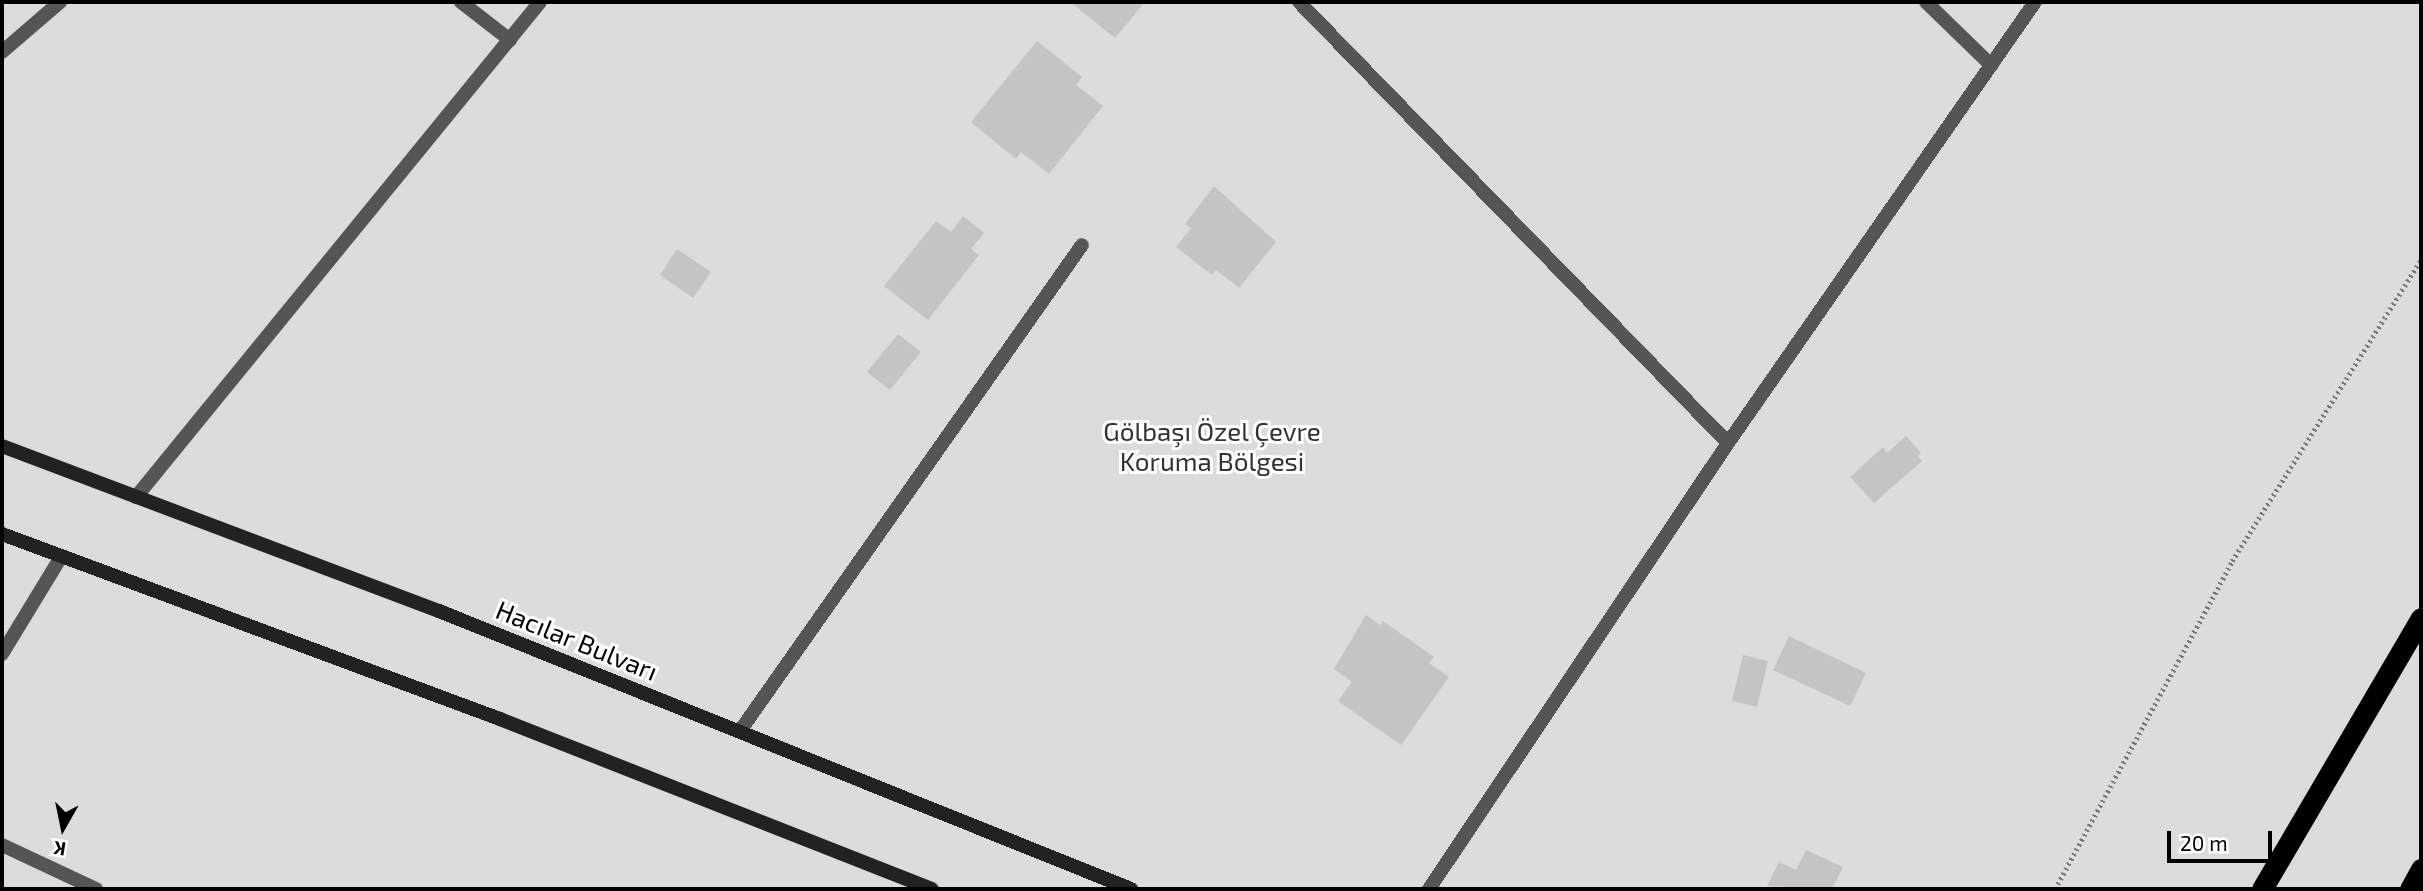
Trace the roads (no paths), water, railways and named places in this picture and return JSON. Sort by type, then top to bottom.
[{"type":"highway","points":[[2262,889],[2421,618]]},
{"type":"highway","points":[[2410,889],[2421,869]]},
{"type":"main road","name":"Hacılar Bulvarı","points":[[2,446],[740,731],[1131,889]]},
{"type":"main road","points":[[2,534],[487,715],[932,889]]},
{"type":"street","points":[[2,52],[60,2]]},
{"type":"street","points":[[461,2],[510,40]]},
{"type":"street","points":[[136,497],[540,2]]},
{"type":"street","points":[[1299,2],[1728,443]]},
{"type":"street","points":[[1926,2],[1991,65]]},
{"type":"street","points":[[1429,889],[1728,443],[2035,2]]},
{"type":"street","points":[[740,731],[1083,245]]},
{"type":"street","points":[[2,654],[61,557]]},
{"type":"street","points":[[2,845],[96,889]]},
{"type":"park label","name":"Gölbaşı Özel Çevre Koruma Bölgesi","points":[[1212,446]]}]
